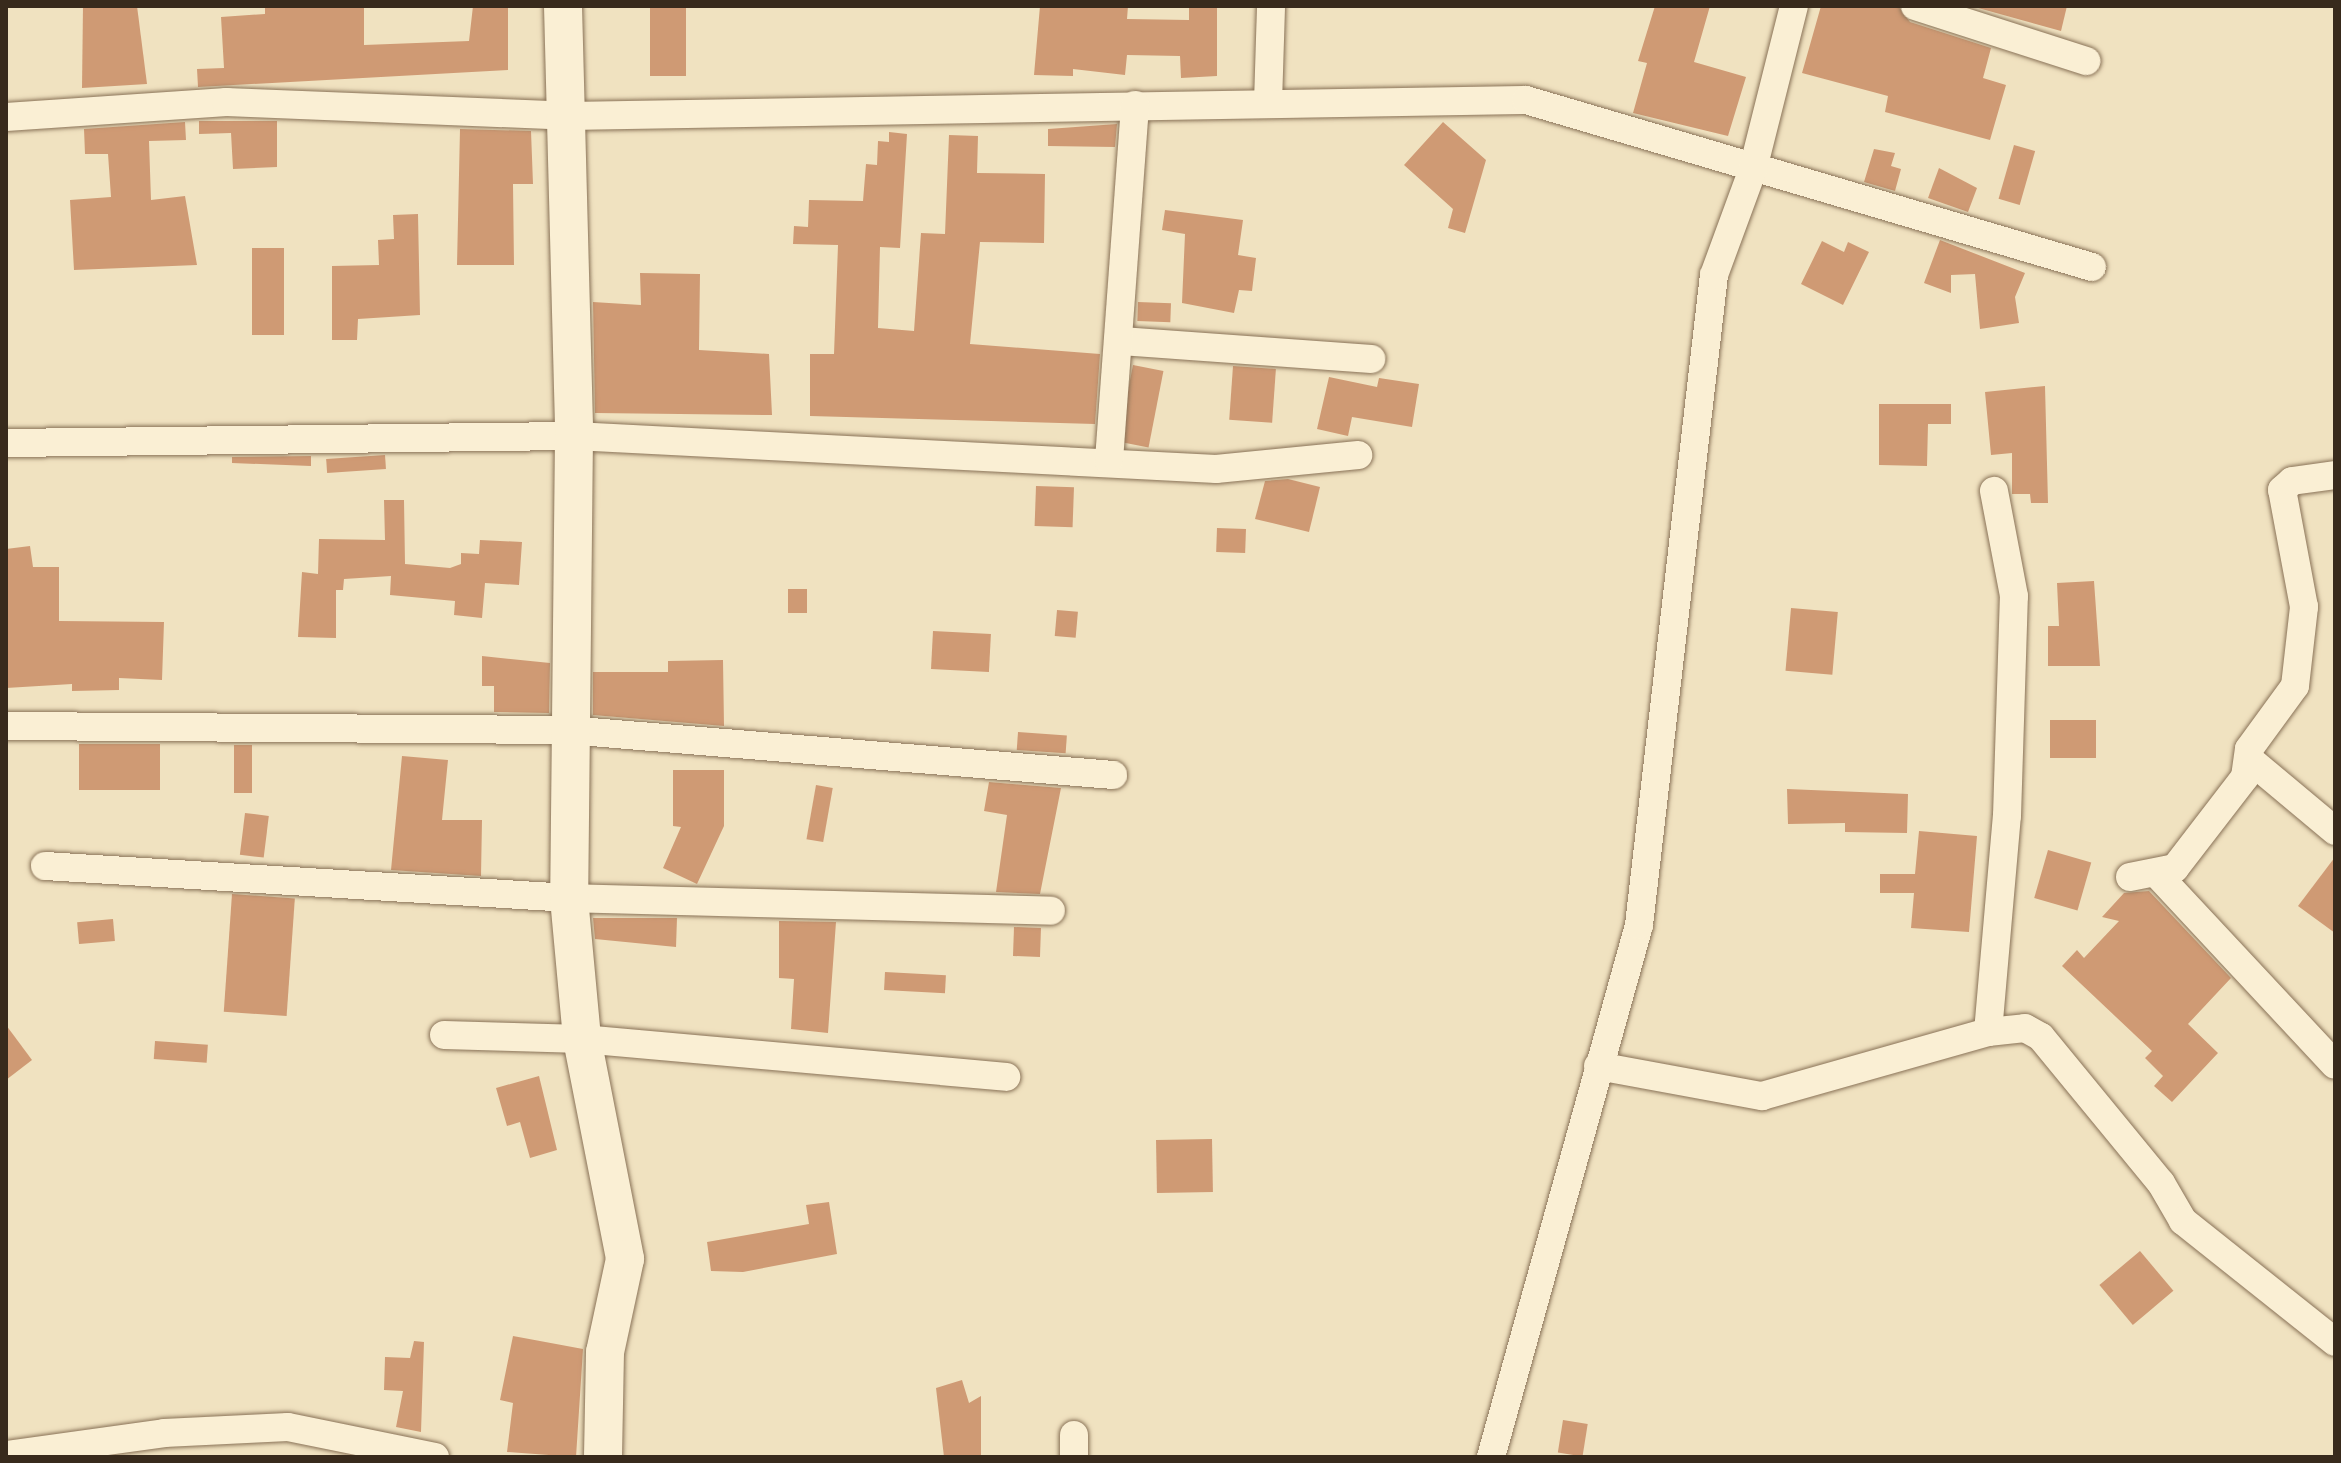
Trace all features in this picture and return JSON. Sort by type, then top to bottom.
[{"type":"street","points":[[563,6],[574,436],[567,730],[569,898],[582,1039],[625,1259],[605,1352],[603,1457]]},
{"type":"street","points":[[1268,103],[1271,6]]},
{"type":"street","points":[[1491,1457],[1639,925],[1714,275],[1753,169],[1794,6]]},
{"type":"street","points":[[1915,6],[2086,61]]},
{"type":"street","points":[[6,117],[226,102],[568,116],[1526,100],[2092,267]]},
{"type":"street","points":[[1109,460],[1121,341],[1135,105]]},
{"type":"street","points":[[1121,341],[1371,359]]},
{"type":"street","points":[[6,443],[574,436],[1109,460],[1216,469],[1358,455]]},
{"type":"street","points":[[2335,475],[2292,481],[2282,490],[2304,607],[2295,686],[2256,738],[2245,777],[2175,868],[2143,875],[2335,1065]]},
{"type":"street","points":[[1988,1032],[2007,816],[2014,596],[1994,491]]},
{"type":"street","points":[[6,726],[567,730],[1113,775]]},
{"type":"street","points":[[2249,759],[2335,831]]},
{"type":"street","points":[[45,866],[569,898],[1051,911]]},
{"type":"street","points":[[1598,1066],[1762,1096],[1988,1032],[2025,1028],[2041,1037],[2161,1183],[2183,1221],[2335,1342]]},
{"type":"street","points":[[444,1035],[582,1039],[1006,1077]]},
{"type":"street","points":[[21,1454],[288,1427],[435,1457]]},
{"type":"building","points":[[83,6],[137,6],[147,84],[82,88]]},
{"type":"building","points":[[265,6],[364,6],[364,45],[469,41],[473,6],[508,6],[508,70],[198,87],[197,69],[224,68],[221,17],[265,14]]},
{"type":"building","points":[[650,6],[686,6],[686,76],[650,76]]},
{"type":"building","points":[[1040,6],[1128,6],[1127,19],[1189,20],[1189,6],[1217,6],[1217,76],[1181,78],[1180,56],[1127,55],[1125,75],[1073,69],[1073,76],[1034,75]]},
{"type":"building","points":[[1655,6],[1710,6],[1694,62],[1746,77],[1728,136],[1633,113],[1647,63],[1638,61]]},
{"type":"building","points":[[1821,6],[1898,6],[1910,22],[1991,48],[1983,78],[2006,85],[1990,140],[1885,112],[1888,96],[1802,73]]},
{"type":"building","points":[[1971,6],[2067,6],[2061,31]]},
{"type":"building","points":[[199,121],[277,121],[277,167],[233,169],[231,133],[199,134]]},
{"type":"building","points":[[185,122],[186,140],[149,141],[151,200],[185,196],[197,265],[74,270],[70,200],[111,197],[108,154],[85,154],[84,129]]},
{"type":"building","points":[[1443,122],[1486,160],[1465,233],[1448,228],[1453,209],[1404,165]]},
{"type":"building","points":[[1117,124],[1115,147],[1048,146],[1048,129]]},
{"type":"building","points":[[460,129],[531,131],[533,184],[513,184],[514,265],[457,265]]},
{"type":"building","points":[[889,132],[907,134],[900,248],[880,247],[878,328],[914,331],[921,233],[945,234],[949,135],[978,136],[977,173],[1045,174],[1044,243],[980,242],[970,344],[1100,354],[1095,424],[810,416],[810,354],[834,354],[838,245],[793,244],[794,226],[808,227],[809,200],[863,201],[866,164],[877,165],[878,141],[889,142]]},
{"type":"building","points":[[2014,145],[2035,151],[2020,205],[1999,199]]},
{"type":"building","points":[[1874,149],[1895,153],[1891,166],[1901,169],[1895,191],[1864,182]]},
{"type":"building","points":[[1939,168],[1977,188],[1968,212],[1928,198]]},
{"type":"building","points":[[1165,210],[1243,220],[1238,255],[1256,258],[1252,291],[1239,290],[1234,313],[1182,303],[1185,234],[1162,230]]},
{"type":"building","points":[[418,214],[420,315],[358,319],[357,340],[332,340],[332,266],[379,265],[378,240],[394,239],[393,215]]},
{"type":"building","points":[[1940,240],[2025,273],[2015,297],[2019,323],[1980,329],[1975,274],[1951,275],[1951,293],[1924,283]]},
{"type":"building","points":[[1822,241],[1844,252],[1848,242],[1869,252],[1843,305],[1801,284]]},
{"type":"building","points":[[252,248],[284,248],[284,335],[252,335]]},
{"type":"building","points":[[640,273],[700,274],[699,350],[769,354],[772,415],[595,413],[593,302],[641,305]]},
{"type":"building","points":[[1138,302],[1171,303],[1170,322],[1137,321]]},
{"type":"building","points":[[1133,365],[1163,371],[1149,447],[1118,442]]},
{"type":"building","points":[[1233,366],[1276,369],[1272,423],[1229,420]]},
{"type":"building","points":[[1329,377],[1377,387],[1379,378],[1419,384],[1412,427],[1352,417],[1348,436],[1317,429]]},
{"type":"building","points":[[2045,386],[2048,503],[2031,503],[2030,494],[2012,494],[2012,453],[1991,455],[1985,392]]},
{"type":"building","points":[[1879,404],[1951,404],[1951,424],[1928,424],[1927,466],[1879,465]]},
{"type":"building","points":[[385,455],[386,469],[327,473],[326,459]]},
{"type":"building","points":[[311,456],[311,466],[232,463],[232,457]]},
{"type":"building","points":[[1288,479],[1320,487],[1309,532],[1255,519],[1265,481]]},
{"type":"building","points":[[1036,486],[1074,487],[1073,527],[1035,526]]},
{"type":"building","points":[[384,500],[404,500],[405,564],[450,568],[461,564],[461,553],[479,554],[480,540],[522,542],[519,585],[485,583],[482,618],[454,615],[455,601],[390,595],[391,576],[344,579],[343,590],[336,590],[336,638],[298,637],[302,572],[318,574],[319,539],[385,540]]},
{"type":"building","points":[[1217,528],[1246,529],[1245,553],[1216,552]]},
{"type":"building","points":[[30,546],[33,567],[59,567],[59,621],[164,622],[162,680],[119,678],[119,690],[72,691],[72,684],[6,688],[6,549]]},
{"type":"building","points":[[2094,581],[2100,666],[2048,666],[2048,626],[2059,626],[2057,583]]},
{"type":"building","points":[[788,589],[807,589],[807,613],[788,613]]},
{"type":"building","points":[[1791,608],[1838,612],[1832,675],[1786,671]]},
{"type":"building","points":[[1057,610],[1078,612],[1076,638],[1055,636]]},
{"type":"building","points":[[933,631],[991,634],[989,672],[931,669]]},
{"type":"building","points":[[482,656],[550,663],[549,713],[494,712],[494,686],[482,686]]},
{"type":"building","points":[[723,660],[724,726],[593,715],[593,672],[668,672],[668,661]]},
{"type":"building","points":[[2050,720],[2096,720],[2096,758],[2050,758]]},
{"type":"building","points":[[1018,732],[1067,735],[1066,753],[1017,750]]},
{"type":"building","points":[[79,744],[160,744],[160,790],[79,790]]},
{"type":"building","points":[[234,745],[252,745],[252,793],[234,793]]},
{"type":"building","points":[[402,756],[448,760],[442,820],[482,820],[481,876],[391,870]]},
{"type":"building","points":[[673,770],[724,770],[724,826],[697,884],[663,868],[681,827],[673,826]]},
{"type":"building","points":[[989,782],[1061,788],[1040,894],[996,892],[1007,815],[984,811]]},
{"type":"building","points":[[816,785],[833,788],[823,842],[806,839]]},
{"type":"building","points":[[1787,789],[1908,794],[1907,833],[1845,832],[1845,823],[1788,824]]},
{"type":"building","points":[[245,813],[269,816],[264,858],[240,855]]},
{"type":"building","points":[[1919,831],[1977,836],[1969,932],[1911,928],[1914,893],[1880,893],[1880,874],[1915,874]]},
{"type":"building","points":[[2048,850],[2091,862],[2077,910],[2034,898]]},
{"type":"building","points":[[2335,857],[2335,933],[2298,906]]},
{"type":"building","points":[[2149,891],[2231,978],[2188,1024],[2218,1053],[2172,1102],[2154,1086],[2163,1076],[2145,1058],[2152,1051],[2062,966],[2077,950],[2084,958],[2119,921],[2102,917],[2124,893]]},
{"type":"building","points":[[232,894],[295,898],[287,1016],[224,1012]]},
{"type":"building","points":[[593,918],[677,918],[676,947],[595,939]]},
{"type":"building","points":[[113,919],[115,941],[79,944],[77,922]]},
{"type":"building","points":[[779,921],[836,922],[828,1033],[791,1029],[794,979],[779,978]]},
{"type":"building","points":[[1014,927],[1041,928],[1040,957],[1013,956]]},
{"type":"building","points":[[885,972],[946,975],[945,993],[884,990]]},
{"type":"building","points":[[6,1025],[32,1060],[6,1080]]},
{"type":"building","points":[[155,1041],[208,1045],[207,1063],[154,1059]]},
{"type":"building","points":[[539,1076],[557,1150],[530,1158],[520,1122],[507,1126],[496,1088]]},
{"type":"building","points":[[1212,1139],[1213,1192],[1157,1193],[1156,1140]]},
{"type":"building","points":[[829,1202],[837,1254],[743,1272],[711,1271],[707,1242],[809,1224],[806,1205]]},
{"type":"building","points":[[2140,1251],[2173,1291],[2133,1325],[2099,1285]]},
{"type":"building","points":[[513,1336],[583,1349],[576,1457],[507,1452],[513,1403],[500,1400]]},
{"type":"building","points":[[414,1341],[424,1342],[421,1432],[396,1427],[403,1391],[384,1390],[385,1357],[410,1358]]},
{"type":"building","points":[[962,1380],[969,1403],[981,1396],[981,1457],[944,1457],[936,1388]]},
{"type":"building","points":[[1563,1420],[1588,1424],[1583,1457],[1558,1453]]}]
